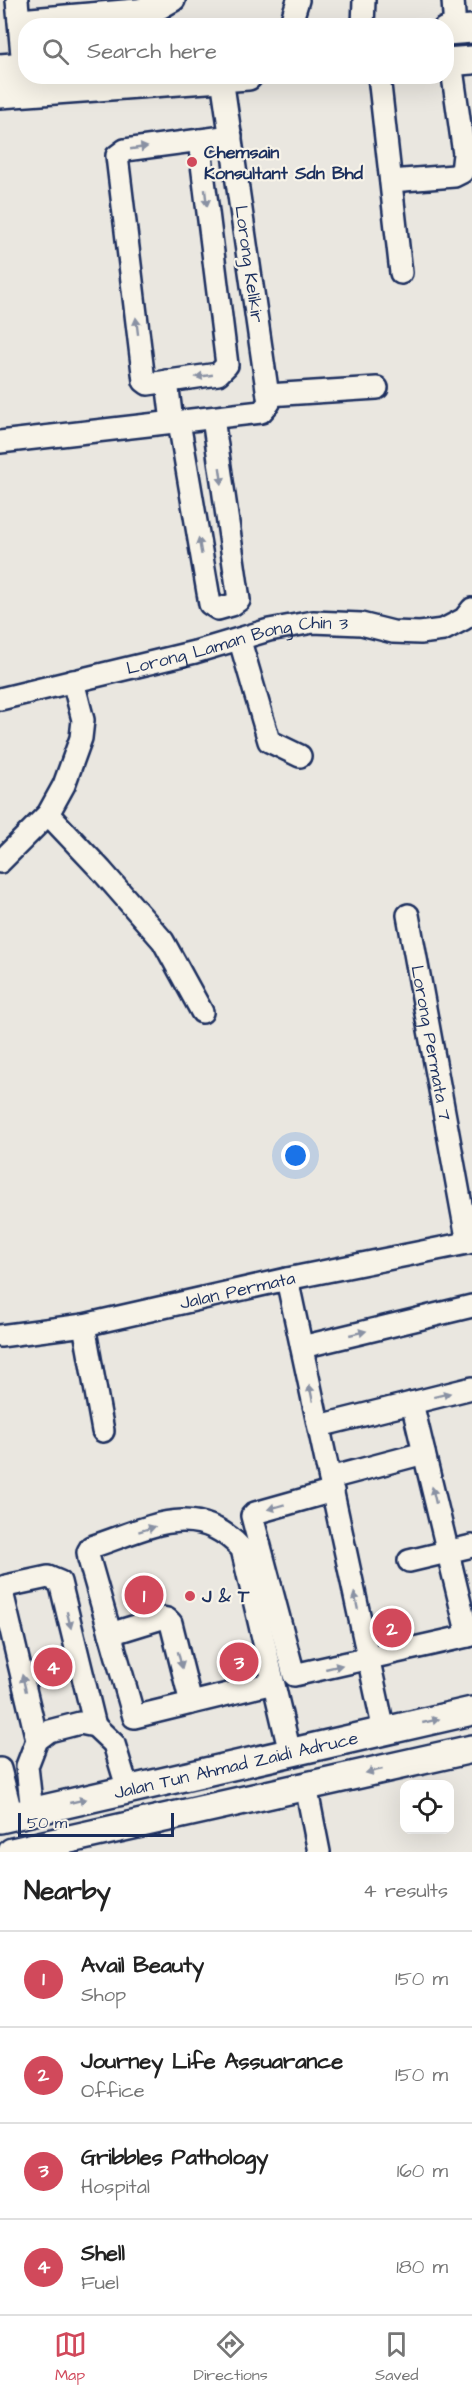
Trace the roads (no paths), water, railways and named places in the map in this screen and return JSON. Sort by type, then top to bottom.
[{"type":"main road","points":[[0,94],[138,84]]},
{"type":"main road","name":"Jalan Tun Ahmad Zaidi Adruce","points":[[15,1816],[472,1711]]},
{"type":"main road","name":"Jalan Tun Ahmad Zaidi Adruce","points":[[12,1852],[472,1749]]},
{"type":"street","points":[[16,67],[18,10],[160,8],[174,0]]},
{"type":"street","points":[[292,18],[298,0]]},
{"type":"street","points":[[363,18],[364,0]]},
{"type":"street","points":[[453,0],[458,30]]},
{"type":"street","points":[[391,181],[454,176],[462,172],[464,154],[457,61]]},
{"type":"street","name":"Lorong Kelikir","points":[[235,84],[231,136],[264,404]]},
{"type":"street","points":[[380,84],[401,273]]},
{"type":"street","points":[[199,140],[227,364],[218,374],[148,384],[144,381],[117,156],[125,150],[199,140],[231,136]]},
{"type":"street","points":[[167,381],[210,604],[218,609],[232,605],[239,600],[213,418]]},
{"type":"street","points":[[0,442],[213,418],[264,404],[376,388]]},
{"type":"street","name":"Lorong Laman Bong Chin 3","points":[[0,699],[240,641],[269,630],[313,622],[361,624],[393,632],[420,633],[443,630],[464,619],[472,609]]},
{"type":"street","points":[[240,641],[269,741],[300,756]]},
{"type":"street","points":[[0,862],[48,814],[64,785],[81,738],[83,720],[73,681]]},
{"type":"street","points":[[48,814],[163,941],[202,1012]]},
{"type":"street","name":"Lorong Permata 7","points":[[408,915],[470,1242]]},
{"type":"street","name":"Jalan Permata","points":[[0,1336],[84,1325],[287,1279],[470,1242]]},
{"type":"street","points":[[287,1279],[384,1731]]},
{"type":"street","points":[[302,1347],[472,1306]]},
{"type":"street","points":[[84,1325],[103,1431]]},
{"type":"street","points":[[319,1426],[472,1388]]},
{"type":"street","points":[[252,1520],[294,1675],[470,1635],[412,1403]]},
{"type":"street","points":[[230,1535],[252,1520],[255,1513],[424,1453]]},
{"type":"street","points":[[273,1683],[134,1717],[88,1559],[91,1546],[178,1520],[209,1524],[230,1535],[242,1549],[290,1753]]},
{"type":"street","points":[[409,1561],[472,1546]]},
{"type":"street","points":[[37,1740],[3,1596],[6,1586],[48,1577],[60,1582],[95,1726]]},
{"type":"street","points":[[110,1634],[167,1618],[171,1623],[191,1703]]},
{"type":"street","points":[[15,1816],[27,1766],[37,1740],[49,1731],[80,1723],[95,1726],[114,1744],[128,1790]]},
{"type":"street","points":[[0,1769],[15,1816]]},
{"type":"street","points":[[306,1786],[320,1852]]},
{"type":"place","name":"Chemsain Konsultant Sdn Bhd","points":[[192,162]]},
{"type":"place","name":"Avail Beauty","points":[[144,1595]]},
{"type":"place","name":"J & T","points":[[190,1596]]},
{"type":"place","name":"Journey Life Assuarance","points":[[392,1628]]},
{"type":"place","name":"Gribbles Pathology","points":[[239,1662]]},
{"type":"place","name":"Shell","points":[[53,1667]]}]
